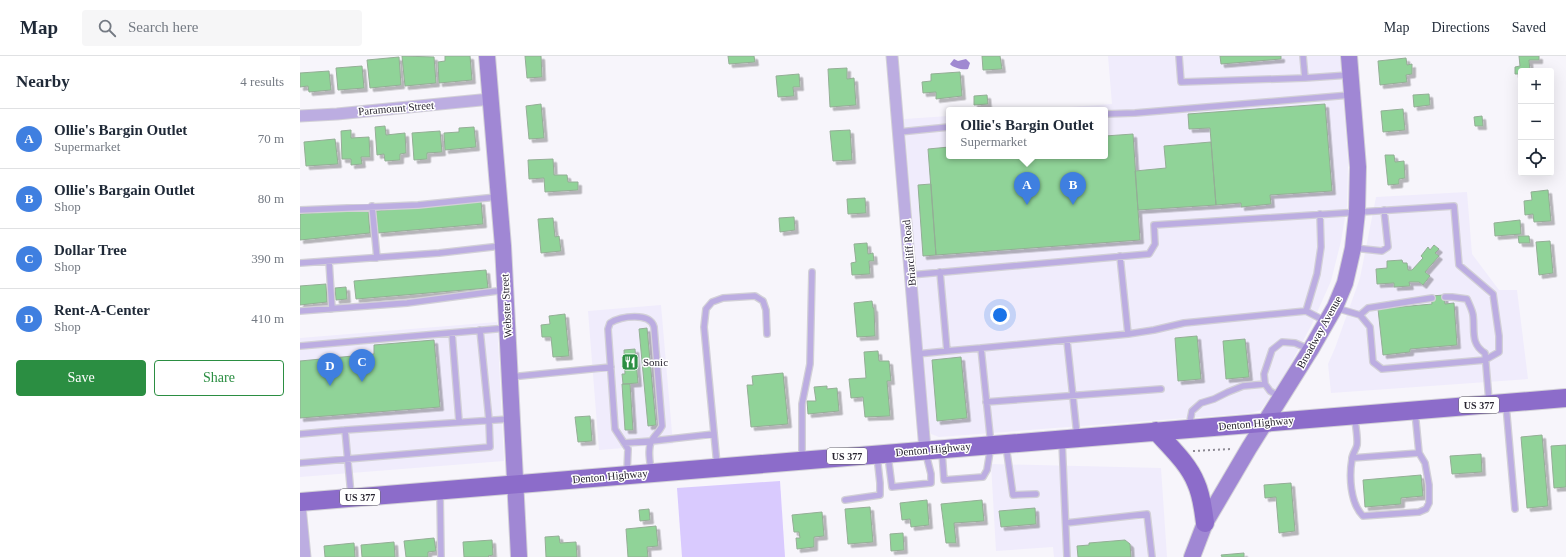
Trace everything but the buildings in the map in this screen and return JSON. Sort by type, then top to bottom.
[{"type":"main road","name":"Webster Street","points":[[487,56],[506,290],[519,557]]},
{"type":"main road","name":"Broadway Avenue","points":[[1192,557],[1205,523],[1327,322],[1345,283],[1353,248],[1357,212],[1358,167],[1349,56]]},
{"type":"main road","name":"Denton Highway","points":[[300,502],[1354,414],[1566,398]]},
{"type":"main road","points":[[1156,431],[1183,461],[1193,477],[1201,498],[1205,523]]},
{"type":"street","name":"Briarcliff Road","points":[[892,56],[917,354],[933,449]]},
{"type":"street","name":"Paramount Street","points":[[300,116],[337,114],[491,99]]},
{"type":"street","points":[[300,506],[305,557]]},
{"type":"lane","points":[[1179,56],[1181,82],[1305,78],[1350,74]]},
{"type":"lane","points":[[1304,56],[1305,78]]},
{"type":"lane","points":[[1108,114],[1352,95]]},
{"type":"lane","points":[[899,132],[946,127]]},
{"type":"lane","points":[[300,210],[418,205],[499,197]]},
{"type":"lane","points":[[372,206],[377,258]]},
{"type":"lane","points":[[910,275],[1149,254],[1155,244],[1154,225],[1454,206],[1459,265],[1493,294],[1499,336],[1499,352],[1485,360],[1382,369],[1373,362],[1370,327],[1360,315],[1335,307]]},
{"type":"lane","points":[[1353,248],[1382,251],[1388,247],[1384,210]]},
{"type":"lane","points":[[1306,311],[1317,274],[1322,247],[1320,214]]},
{"type":"lane","points":[[300,263],[439,253],[503,246]]},
{"type":"lane","points":[[1120,256],[1128,334]]},
{"type":"lane","points":[[329,261],[332,308]]},
{"type":"lane","points":[[802,460],[802,404],[810,364],[812,272]]},
{"type":"lane","points":[[940,272],[947,351]]},
{"type":"lane","points":[[300,311],[407,303],[506,290]]},
{"type":"lane","points":[[717,467],[704,327],[706,309],[712,302],[723,298],[755,296],[763,301],[766,310],[767,334]]},
{"type":"lane","points":[[1445,298],[1452,297],[1467,299],[1473,314],[1474,341],[1478,349],[1485,353],[1485,360],[1497,403],[1515,509]]},
{"type":"lane","points":[[1360,315],[1368,308],[1432,298]]},
{"type":"lane","points":[[917,354],[1067,341],[1154,330],[1184,323],[1306,311],[1327,322]]},
{"type":"lane","points":[[627,474],[628,449],[615,429],[608,329],[610,322],[620,318],[634,317],[650,320],[653,323],[656,341],[662,426],[652,442],[649,453],[652,472]]},
{"type":"lane","points":[[300,346],[507,328]]},
{"type":"lane","points":[[300,463],[490,447],[489,420],[480,330]]},
{"type":"lane","points":[[452,333],[459,421]]},
{"type":"lane","points":[[1067,341],[1072,396],[1066,523],[1067,557]]},
{"type":"lane","points":[[1281,398],[1270,391],[1265,384],[1264,374],[1272,350],[1282,342],[1295,343],[1311,349]]},
{"type":"lane","points":[[981,348],[986,402],[1013,495],[1036,494]]},
{"type":"lane","points":[[510,377],[611,367]]},
{"type":"lane","points":[[1189,428],[1192,411],[1201,403],[1243,386],[1265,384]]},
{"type":"lane","points":[[986,402],[1160,389]]},
{"type":"lane","points":[[1354,414],[1357,445],[1352,458],[1351,484],[1356,506],[1363,516],[1419,512],[1426,509],[1429,503],[1428,477],[1425,462],[1418,453],[1415,410]]},
{"type":"lane","points":[[300,434],[459,421],[512,419]]},
{"type":"lane","points":[[345,430],[351,498]]},
{"type":"lane","points":[[624,443],[652,442],[714,434]]},
{"type":"lane","points":[[933,449],[944,480],[983,477],[988,470],[998,444]]},
{"type":"lane","points":[[882,453],[892,487],[931,483],[933,449]]},
{"type":"lane","points":[[845,500],[880,495],[882,453]]},
{"type":"lane","points":[[1352,458],[1418,453]]},
{"type":"lane","points":[[440,490],[441,557]]},
{"type":"lane","points":[[1066,523],[1147,514],[1152,557]]},
{"type":"path","points":[[1191,454],[1194,451],[1231,449]]},
{"type":"shaded area","points":[[1108,56],[1340,56],[1348,161],[1347,206],[1341,241],[1331,281],[1311,326],[1284,376],[1261,410],[1251,413],[939,437],[931,434],[929,428],[904,119],[946,116],[946,159],[1108,159],[1108,107],[1070,107],[1112,104]]},
{"type":"shaded area","points":[[954,59],[958,61],[966,59],[970,63],[968,69],[953,67],[950,64]]},
{"type":"shaded area","points":[[1467,192],[1472,254],[1499,290],[1517,290],[1528,379],[1331,393],[1328,364],[1360,278],[1376,197]]},
{"type":"shaded area","points":[[661,305],[673,444],[599,450],[588,311]]},
{"type":"shaded area","points":[[497,322],[504,461],[300,477],[300,338]]},
{"type":"shaded area","points":[[991,464],[1161,468],[1167,557],[1054,557],[1053,547],[996,551]]},
{"type":"shaded area","points":[[780,481],[785,557],[682,557],[677,488]]},
{"type":"place","name":"Ollie's Bargin Outlet","points":[[1027,205]]},
{"type":"place","name":"Ollie's Bargain Outlet","points":[[1073,205]]},
{"type":"place","name":"Sonic","points":[[630,362]]},
{"type":"place","name":"Dollar Tree","points":[[362,382]]},
{"type":"place","name":"Rent-A-Center","points":[[330,386]]}]
